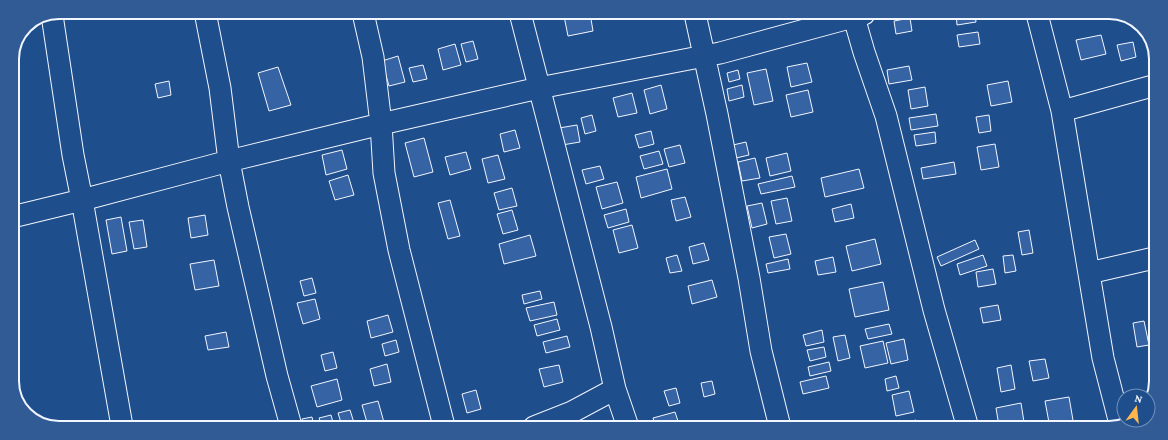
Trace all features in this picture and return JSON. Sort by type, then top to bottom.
[{"type":"street","points":[[206,19],[220,88],[229,161],[238,207],[290,421]]},
{"type":"street","points":[[364,19],[373,57],[381,124],[384,173],[399,250],[443,421]]},
{"type":"street","points":[[522,19],[601,327],[615,390],[626,421]]},
{"type":"street","points":[[696,19],[705,56],[749,278],[761,351],[778,421]]},
{"type":"street","points":[[19,215],[229,161],[381,124],[539,88],[705,56],[842,19]]},
{"type":"street","points":[[858,19],[864,52],[886,116],[934,310],[966,421]]},
{"type":"street","points":[[1037,19],[1062,110],[1103,358],[1116,408]]},
{"type":"street","points":[[53,20],[73,155],[121,421]]},
{"type":"street","points":[[1062,110],[1149,87]]},
{"type":"street","points":[[1089,273],[1149,259]]},
{"type":"street","points":[[549,421],[572,412],[615,390]]},
{"type":"building","points":[[565,19],[591,19],[593,31],[568,36]]},
{"type":"building","points":[[910,19],[912,31],[896,34],[894,21]]},
{"type":"building","points":[[956,19],[976,19],[976,22],[957,25]]},
{"type":"building","points":[[978,32],[980,44],[959,47],[957,35]]},
{"type":"building","points":[[1101,35],[1106,54],[1081,60],[1076,40]]},
{"type":"building","points":[[473,41],[478,59],[466,62],[461,44]]},
{"type":"building","points":[[1133,42],[1136,57],[1121,61],[1117,45]]},
{"type":"building","points":[[455,44],[461,65],[443,70],[438,49]]},
{"type":"building","points":[[398,56],[405,82],[389,86],[382,61]]},
{"type":"building","points":[[807,63],[812,82],[791,87],[787,67]]},
{"type":"building","points":[[423,65],[427,79],[413,82],[409,68]]},
{"type":"building","points":[[909,66],[912,80],[889,84],[887,70]]},
{"type":"building","points":[[278,67],[291,105],[269,111],[258,73]]},
{"type":"building","points":[[766,69],[773,101],[754,105],[747,73]]},
{"type":"building","points":[[738,70],[740,79],[729,82],[727,73]]},
{"type":"building","points":[[169,81],[171,95],[158,98],[155,84]]},
{"type":"building","points":[[1008,81],[1012,102],[991,106],[987,85]]},
{"type":"building","points":[[661,85],[667,109],[650,114],[644,90]]},
{"type":"building","points":[[742,85],[744,97],[729,101],[727,89]]},
{"type":"building","points":[[925,87],[928,106],[911,109],[908,90]]},
{"type":"building","points":[[808,90],[813,112],[791,117],[786,95]]},
{"type":"building","points":[[632,93],[637,113],[618,117],[613,98]]},
{"type":"building","points":[[936,114],[938,126],[911,130],[909,118]]},
{"type":"building","points":[[592,115],[596,131],[585,134],[581,118]]},
{"type":"building","points":[[989,115],[991,131],[979,133],[976,117]]},
{"type":"building","points":[[577,125],[580,142],[562,145],[559,128]]},
{"type":"building","points":[[515,130],[520,148],[504,152],[500,134]]},
{"type":"building","points":[[651,131],[654,144],[639,148],[635,135]]},
{"type":"building","points":[[935,132],[936,143],[916,146],[914,135]]},
{"type":"building","points":[[424,138],[433,172],[414,177],[405,143]]},
{"type":"building","points":[[746,142],[749,155],[736,158],[733,145]]},
{"type":"building","points":[[995,144],[999,167],[981,170],[977,147]]},
{"type":"building","points":[[680,145],[685,163],[669,167],[664,149]]},
{"type":"building","points":[[342,150],[347,169],[326,175],[322,155]]},
{"type":"building","points":[[659,151],[663,164],[644,169],[640,156]]},
{"type":"building","points":[[466,152],[471,169],[450,175],[445,157]]},
{"type":"building","points":[[787,153],[791,171],[770,176],[766,158]]},
{"type":"building","points":[[498,155],[505,179],[488,183],[482,159]]},
{"type":"building","points":[[755,158],[760,178],[742,181],[738,162]]},
{"type":"building","points":[[954,162],[956,174],[923,179],[921,168]]},
{"type":"building","points":[[600,166],[604,179],[586,184],[582,170]]},
{"type":"building","points":[[667,169],[672,189],[641,198],[636,177]]},
{"type":"building","points":[[859,169],[864,188],[825,197],[821,178]]},
{"type":"building","points":[[348,175],[354,195],[335,200],[329,181]]},
{"type":"building","points":[[792,176],[795,187],[761,194],[758,184]]},
{"type":"building","points":[[617,182],[623,203],[602,209],[596,187]]},
{"type":"building","points":[[512,188],[517,206],[499,210],[494,193]]},
{"type":"building","points":[[685,197],[691,217],[676,221],[671,200]]},
{"type":"building","points":[[787,198],[792,221],[776,224],[771,201]]},
{"type":"building","points":[[450,200],[460,236],[448,239],[438,203]]},
{"type":"building","points":[[762,203],[767,224],[752,228],[747,206]]},
{"type":"building","points":[[851,204],[854,218],[835,222],[832,209]]},
{"type":"building","points":[[626,209],[629,222],[608,228],[604,215]]},
{"type":"building","points":[[512,210],[518,230],[503,234],[497,214]]},
{"type":"building","points":[[205,215],[208,235],[191,238],[188,218]]},
{"type":"building","points":[[121,217],[127,251],[112,254],[106,220]]},
{"type":"building","points":[[143,220],[147,247],[134,249],[129,222]]},
{"type":"building","points":[[632,225],[638,248],[619,253],[613,230]]},
{"type":"building","points":[[1029,230],[1033,253],[1022,255],[1018,232]]},
{"type":"building","points":[[786,234],[791,254],[774,258],[769,237]]},
{"type":"building","points":[[530,235],[536,256],[504,264],[499,244]]},
{"type":"building","points":[[875,239],[881,264],[852,271],[846,246]]},
{"type":"building","points":[[975,240],[979,249],[941,266],[937,257]]},
{"type":"building","points":[[704,243],[709,260],[693,264],[689,247]]},
{"type":"building","points":[[677,255],[682,271],[670,273],[666,258]]},
{"type":"building","points":[[983,255],[987,266],[960,275],[957,264]]},
{"type":"building","points":[[1013,255],[1016,271],[1005,273],[1003,256]]},
{"type":"building","points":[[833,257],[836,272],[818,275],[815,261]]},
{"type":"building","points":[[788,259],[790,269],[768,273],[766,264]]},
{"type":"building","points":[[214,260],[219,286],[195,290],[190,264]]},
{"type":"building","points":[[993,269],[996,284],[978,287],[976,272]]},
{"type":"building","points":[[312,278],[316,293],[304,296],[300,281]]},
{"type":"building","points":[[712,280],[717,297],[692,304],[688,286]]},
{"type":"building","points":[[883,282],[889,310],[855,317],[849,289]]},
{"type":"building","points":[[540,291],[542,299],[524,304],[522,295]]},
{"type":"building","points":[[315,299],[320,319],[303,324],[297,303]]},
{"type":"building","points":[[554,302],[557,315],[530,321],[526,308]]},
{"type":"building","points":[[998,305],[1001,320],[983,323],[980,308]]},
{"type":"building","points":[[388,315],[393,332],[371,338],[367,321]]},
{"type":"building","points":[[557,319],[560,330],[537,336],[534,325]]},
{"type":"building","points":[[1144,321],[1149,345],[1137,347],[1133,323]]},
{"type":"building","points":[[889,324],[892,334],[868,339],[865,329]]},
{"type":"building","points":[[822,330],[824,342],[806,346],[803,335]]},
{"type":"building","points":[[226,332],[229,347],[208,350],[205,336]]},
{"type":"building","points":[[845,335],[850,358],[838,361],[833,337]]},
{"type":"building","points":[[567,336],[570,347],[546,353],[543,342]]},
{"type":"building","points":[[904,339],[908,360],[891,364],[886,343]]},
{"type":"building","points":[[396,340],[399,352],[385,356],[382,344]]},
{"type":"building","points":[[883,341],[888,363],[865,368],[860,346]]},
{"type":"building","points":[[824,347],[826,357],[810,361],[807,350]]},
{"type":"building","points":[[333,352],[337,368],[325,371],[321,355]]},
{"type":"building","points":[[1045,359],[1049,378],[1033,381],[1029,361]]},
{"type":"building","points":[[829,362],[831,371],[810,376],[808,367]]},
{"type":"building","points":[[387,364],[391,382],[374,386],[370,369]]},
{"type":"building","points":[[559,365],[563,382],[544,387],[539,369]]},
{"type":"building","points":[[1011,365],[1015,389],[1001,392],[997,368]]},
{"type":"building","points":[[826,376],[829,388],[803,394],[800,382]]},
{"type":"building","points":[[896,376],[899,388],[887,391],[885,379]]},
{"type":"building","points":[[337,379],[342,400],[317,407],[311,386]]},
{"type":"building","points":[[712,381],[715,394],[704,397],[701,383]]},
{"type":"building","points":[[676,388],[680,403],[669,406],[664,391]]},
{"type":"building","points":[[476,390],[481,409],[467,413],[462,394]]},
{"type":"building","points":[[909,391],[914,412],[896,416],[892,395]]},
{"type":"building","points":[[1069,397],[1073,421],[1049,421],[1045,401]]},
{"type":"building","points":[[378,401],[384,421],[367,421],[362,405]]},
{"type":"building","points":[[1021,403],[1024,421],[998,421],[996,408]]},
{"type":"building","points":[[350,410],[353,421],[340,421],[338,413]]},
{"type":"building","points":[[675,412],[678,421],[654,421],[653,418]]},
{"type":"building","points":[[331,415],[333,421],[320,421],[319,418]]},
{"type":"building","points":[[312,417],[313,421],[303,421],[302,419]]}]
